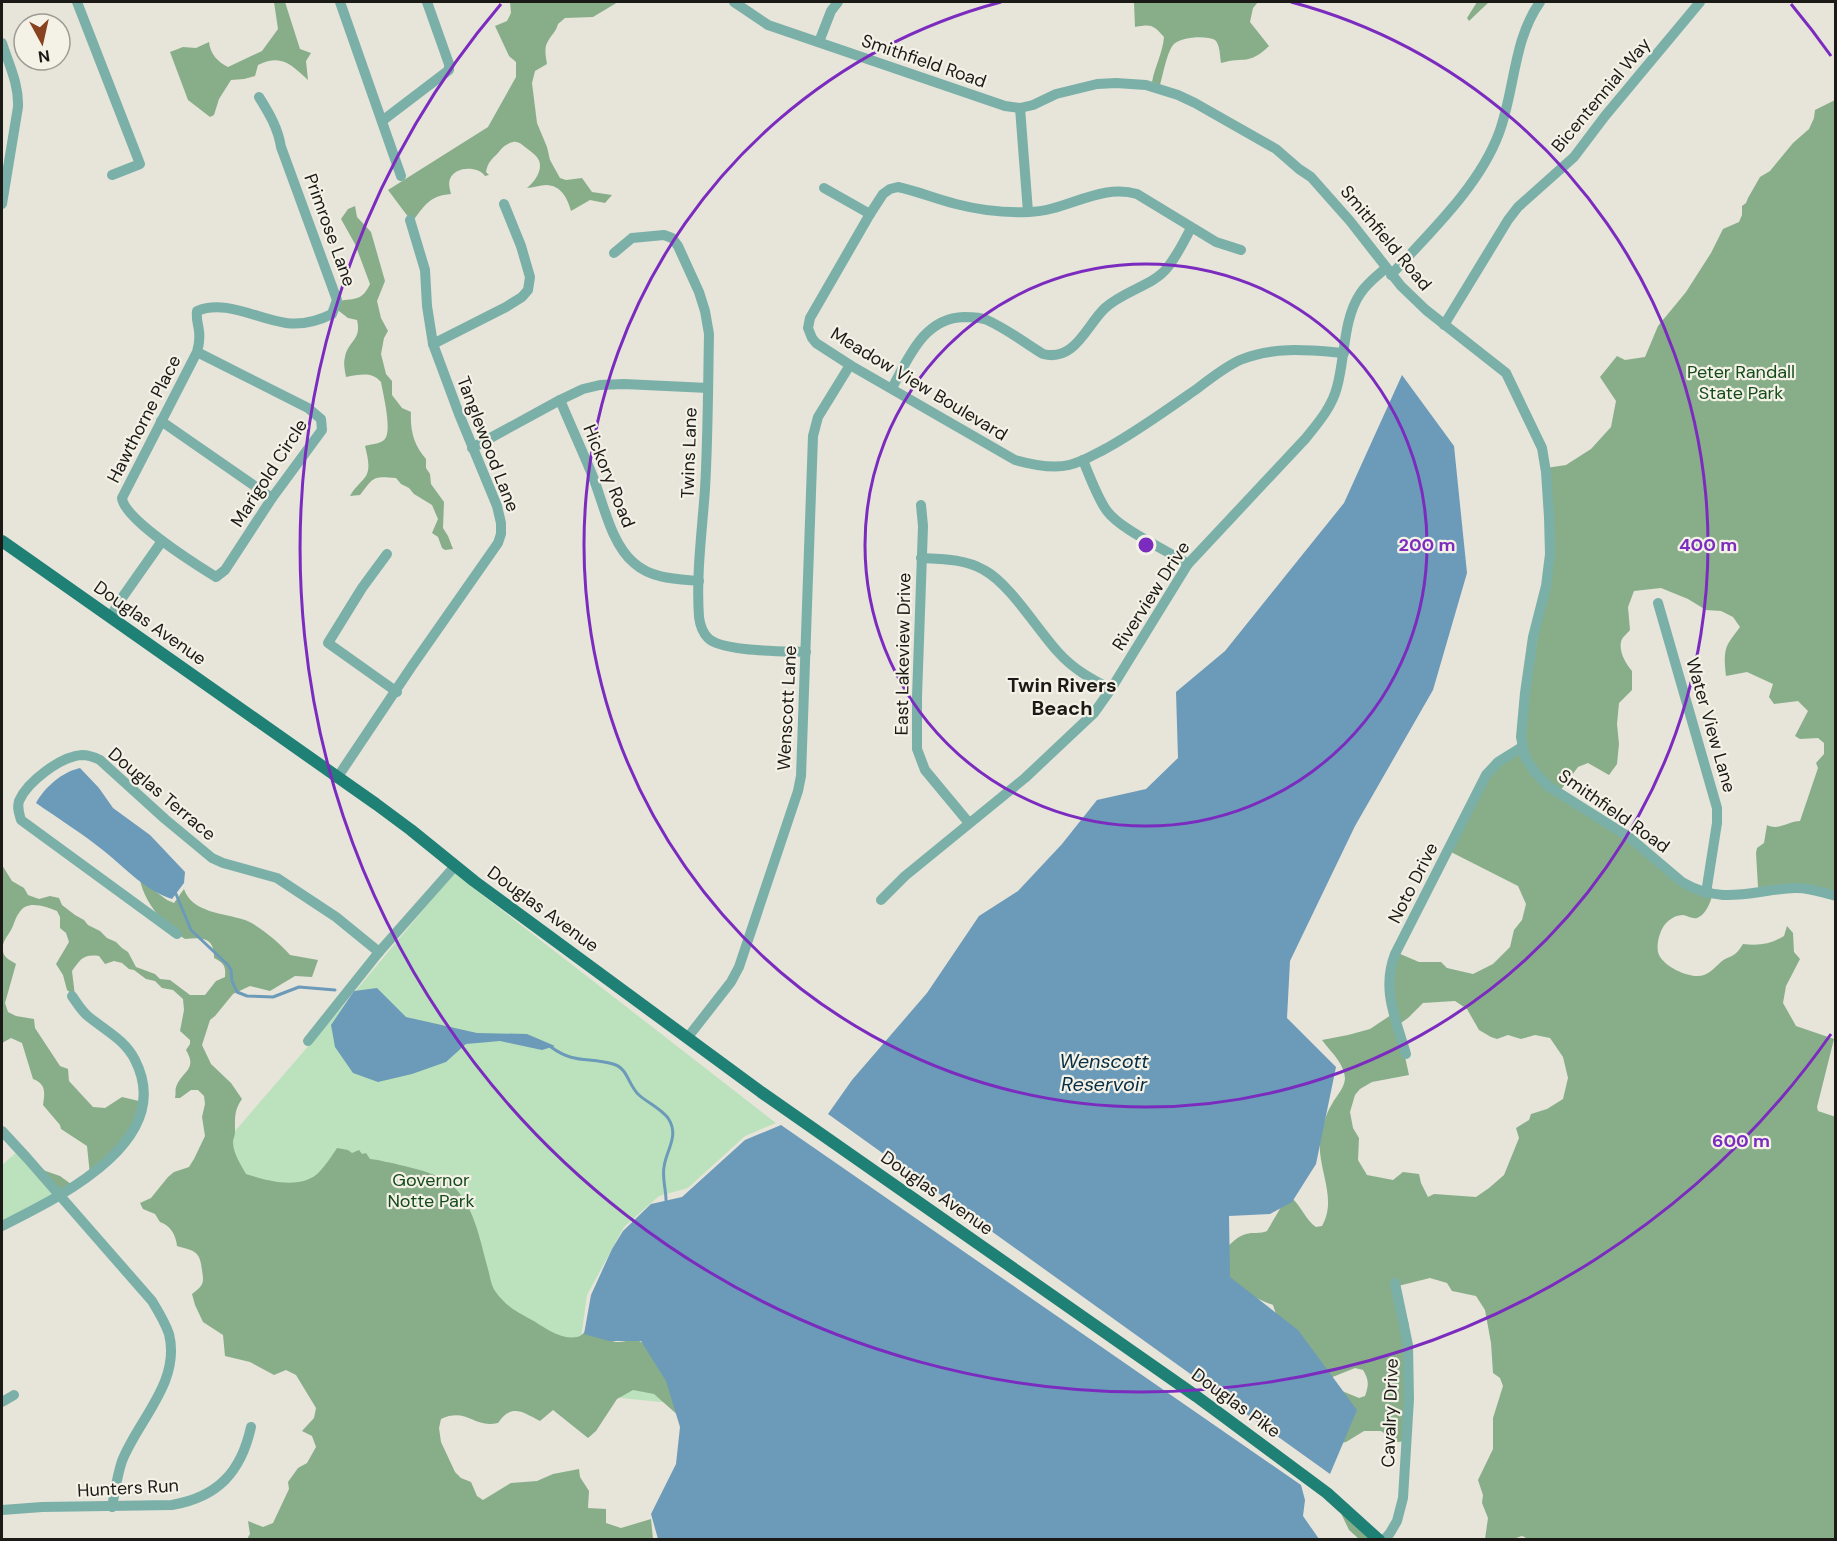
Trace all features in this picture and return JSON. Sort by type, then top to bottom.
[{"type":"main road","name":"Douglas Avenue","points":[[2,541],[411,830],[455,866],[761,1092],[1064,1305]]},
{"type":"main road","name":"Douglas Pike","points":[[1064,1305],[1196,1396],[1327,1493],[1379,1539]]},
{"type":"street","points":[[77,2],[140,164],[112,175]]},
{"type":"street","points":[[340,2],[400,176]]},
{"type":"street","points":[[382,121],[449,70],[449,64],[427,2]]},
{"type":"street","name":"Smithfield Road","points":[[734,2],[768,25],[1005,106],[1020,108],[1033,105],[1056,94],[1097,84],[1116,82],[1146,85],[1178,95],[1227,120],[1276,149],[1311,177],[1350,221],[1389,272],[1426,310],[1506,373],[1542,448],[1546,472],[1550,554],[1546,586],[1533,637],[1525,693],[1522,747],[1525,758],[1534,771],[1548,786],[1629,837],[1682,882],[1706,893],[1733,896],[1797,888],[1836,896]]},
{"type":"street","points":[[819,42],[831,11],[838,2]]},
{"type":"street","name":"Riverview Drive","points":[[881,900],[905,876],[1025,778],[1094,713],[1188,564],[1320,421],[1337,389],[1349,319],[1354,304],[1366,286],[1389,272],[1435,229],[1485,163],[1500,131],[1524,31],[1539,2]]},
{"type":"street","name":"Bicentennial Way","points":[[1444,325],[1518,207],[1574,158],[1605,116],[1700,2]]},
{"type":"street","points":[[2,44],[17,85],[18,95],[2,204]]},
{"type":"street","name":"Primrose Lane","points":[[197,311],[209,306],[231,309],[273,321],[309,322],[332,314],[338,300],[281,147],[279,135],[259,97]]},
{"type":"street","points":[[1020,108],[1028,213]]},
{"type":"street","name":"Meadow View Boulevard","points":[[1241,250],[1216,242],[1137,194],[1128,191],[1105,192],[1056,209],[1028,213],[991,211],[955,204],[898,187],[890,189],[883,195],[870,214],[808,323],[812,338],[816,343],[850,365],[1015,460],[1048,466],[1068,465],[1083,460],[1126,437],[1239,361],[1260,353],[1282,350],[1344,353]]},
{"type":"street","points":[[824,188],[870,214]]},
{"type":"street","points":[[433,344],[506,307],[522,297],[528,290],[530,277],[521,246],[504,204]]},
{"type":"street","name":"Tanglewood Lane","points":[[338,778],[397,692],[412,666],[498,543],[501,534],[497,506],[472,448],[433,344],[425,270],[410,220]]},
{"type":"street","points":[[892,388],[925,333],[945,320],[958,317],[986,319],[1044,354],[1053,356],[1068,351],[1075,346],[1096,317],[1116,298],[1166,270],[1191,228]]},
{"type":"street","name":"Twins Lane","points":[[614,252],[632,238],[664,235],[672,238],[699,292],[705,311],[709,334],[705,486],[699,581],[699,619],[702,631],[709,640],[720,646],[806,652]]},
{"type":"street","name":"Hawthorne Place","points":[[162,541],[131,515],[123,504],[122,498],[197,352],[200,340],[197,311]]},
{"type":"street","name":"Marigold Circle","points":[[162,541],[216,577],[225,570],[272,498],[322,430],[321,419],[308,408],[197,352]]},
{"type":"street","name":"Wenscott Lane","points":[[688,1037],[731,982],[739,967],[798,791],[801,776],[813,436],[818,417],[850,365]]},
{"type":"street","points":[[472,448],[583,389],[600,385],[624,384],[708,388]]},
{"type":"street","name":"Hickory Road","points":[[560,400],[592,473],[618,544],[633,563],[653,575],[699,581]]},
{"type":"street","points":[[161,421],[272,498]]},
{"type":"street","points":[[1083,460],[1103,504],[1115,519],[1188,564]]},
{"type":"street","name":"East Lakeview Drive","points":[[921,505],[923,526],[917,749],[925,770],[969,824]]},
{"type":"street","points":[[111,617],[162,541]]},
{"type":"street","points":[[387,554],[362,588],[328,643],[397,692]]},
{"type":"street","points":[[921,558],[952,559],[984,569],[996,578],[1046,639],[1071,665],[1111,689]]},
{"type":"street","name":"Water View Lane","points":[[1658,603],[1717,808],[1717,823],[1706,893]]},
{"type":"street","name":"Noto Drive","points":[[1406,1054],[1388,987],[1388,977],[1393,960],[1486,775],[1498,762],[1522,747]]},
{"type":"street","name":"Douglas Terrace","points":[[177,934],[21,819],[18,803],[31,784],[65,759],[82,755],[100,760],[212,858],[277,879],[336,917],[379,952]]},
{"type":"street","points":[[308,1041],[379,952],[455,866]]},
{"type":"street","points":[[2,1226],[61,1196],[103,1164],[120,1150],[139,1121],[143,1092],[136,1061],[126,1046],[87,1016],[72,996]]},
{"type":"street","points":[[2,1131],[152,1301],[168,1333],[171,1349],[169,1370],[160,1392],[123,1460],[112,1507]]},
{"type":"street","name":"Cavalry Drive","points":[[1384,1539],[1397,1521],[1403,1498],[1409,1399],[1408,1345],[1395,1283]]},
{"type":"street","points":[[2,1402],[14,1395]]},
{"type":"street","name":"Hunters Run","points":[[2,1510],[186,1503],[218,1487],[246,1448],[251,1427]]},
{"type":"green space","points":[[274,2],[285,2],[300,49],[311,53],[306,61],[308,80],[285,62],[273,60],[258,65],[255,76],[231,80],[219,99],[214,115],[210,117],[188,100],[170,52],[183,47],[196,48],[209,42],[215,57],[228,67],[262,51],[278,29]]},
{"type":"green space","points":[[510,2],[618,2],[593,17],[565,18],[558,24],[546,45],[547,64],[535,71],[532,83],[537,123],[550,160],[560,178],[566,180],[582,178],[592,192],[612,195],[605,203],[590,200],[571,211],[566,198],[556,187],[546,185],[527,188],[538,174],[539,160],[521,144],[513,142],[504,146],[490,161],[486,172],[489,175],[485,176],[477,170],[467,169],[453,175],[449,183],[451,194],[432,199],[412,222],[388,190],[488,127],[516,77],[516,62],[509,56],[495,26],[507,21],[511,13]]},
{"type":"green space","points":[[1258,2],[1253,8],[1250,22],[1269,46],[1251,58],[1221,63],[1219,47],[1215,40],[1200,37],[1188,38],[1177,42],[1172,47],[1160,85],[1152,82],[1164,37],[1152,26],[1135,27],[1134,3]]},
{"type":"green space","points":[[1477,2],[1489,2],[1469,21],[1467,18]]},
{"type":"green space","name":"Peter Randall State Park","points":[[1835,100],[1835,892],[1758,887],[1756,853],[1757,848],[1764,843],[1767,825],[1776,827],[1800,821],[1818,768],[1816,763],[1824,754],[1824,743],[1818,738],[1800,739],[1795,736],[1808,711],[1798,701],[1774,704],[1769,697],[1773,684],[1747,672],[1726,676],[1726,648],[1740,627],[1733,617],[1721,611],[1706,610],[1688,599],[1661,588],[1634,591],[1628,607],[1630,630],[1622,639],[1621,650],[1632,671],[1632,690],[1619,703],[1617,764],[1609,775],[1588,763],[1578,767],[1560,791],[1692,884],[1713,891],[1703,914],[1695,918],[1679,915],[1663,927],[1658,952],[1670,967],[1685,974],[1704,975],[1736,953],[1743,944],[1765,944],[1784,936],[1787,926],[1793,933],[1794,952],[1800,959],[1786,986],[1783,1003],[1796,1026],[1834,1039],[1817,1107],[1818,1111],[1836,1117],[1835,1539],[1531,1540],[1522,1536],[1513,1539],[1485,1539],[1488,1518],[1482,1503],[1483,1495],[1478,1480],[1493,1449],[1493,1418],[1503,1386],[1500,1378],[1493,1373],[1485,1310],[1476,1296],[1452,1291],[1447,1283],[1430,1278],[1398,1286],[1409,1325],[1409,1441],[1397,1442],[1381,1431],[1364,1431],[1346,1442],[1337,1444],[1342,1391],[1359,1398],[1365,1396],[1368,1383],[1363,1370],[1355,1368],[1320,1382],[1277,1317],[1273,1305],[1260,1300],[1234,1283],[1227,1271],[1228,1246],[1243,1235],[1267,1231],[1281,1207],[1293,1199],[1316,1227],[1322,1226],[1328,1205],[1328,1194],[1321,1161],[1320,1139],[1328,1112],[1342,1089],[1345,1079],[1340,1063],[1322,1040],[1370,1029],[1391,1015],[1390,990],[1398,953],[1419,962],[1441,962],[1447,968],[1473,974],[1493,964],[1510,947],[1514,930],[1522,920],[1526,904],[1518,886],[1449,851],[1493,762],[1521,745],[1545,590],[1546,468],[1566,465],[1591,449],[1611,427],[1616,401],[1600,377],[1617,356],[1625,360],[1645,357],[1658,326],[1686,292],[1711,253],[1723,229],[1739,222],[1742,206],[1746,203],[1760,177],[1770,171],[1793,143],[1809,129],[1815,110]],"holes":[[[1455,1001],[1467,1009],[1479,1030],[1491,1037],[1497,1039],[1508,1035],[1521,1039],[1535,1035],[1550,1038],[1563,1057],[1568,1078],[1563,1099],[1547,1109],[1531,1114],[1529,1120],[1516,1128],[1519,1138],[1504,1175],[1476,1197],[1434,1194],[1428,1197],[1419,1174],[1403,1172],[1393,1180],[1367,1175],[1358,1160],[1359,1138],[1353,1128],[1350,1112],[1355,1095],[1372,1082],[1409,1075],[1398,1025],[1423,1003]]]},
{"type":"green space","points":[[355,206],[357,217],[371,232],[385,281],[377,301],[381,318],[388,331],[381,354],[386,374],[392,381],[392,395],[402,408],[411,412],[414,437],[426,459],[431,484],[444,502],[443,528],[453,549],[442,548],[438,537],[432,533],[438,519],[432,505],[414,494],[396,478],[374,479],[360,495],[350,496],[366,476],[368,461],[365,446],[384,440],[388,429],[381,382],[369,375],[346,377],[344,359],[358,332],[357,320],[348,318],[335,308],[339,301],[361,296],[370,284],[355,244],[341,219],[348,209]]},
{"type":"green space","points":[[2,865],[12,881],[24,888],[28,895],[39,899],[50,896],[59,898],[62,905],[128,952],[136,967],[155,974],[160,979],[170,980],[190,995],[205,995],[216,981],[225,977],[225,967],[214,958],[214,951],[209,942],[196,938],[185,939],[163,921],[146,898],[140,880],[174,903],[184,889],[188,897],[201,908],[245,920],[275,940],[290,955],[318,960],[312,977],[295,976],[270,991],[250,986],[233,994],[210,1020],[202,1045],[211,1064],[231,1083],[242,1099],[236,1111],[233,1146],[246,1174],[273,1181],[300,1182],[316,1175],[337,1148],[352,1153],[359,1150],[362,1154],[366,1153],[370,1159],[432,1174],[448,1182],[457,1190],[470,1210],[495,1291],[511,1308],[564,1337],[579,1336],[588,1329],[597,1327],[612,1341],[633,1340],[645,1345],[675,1394],[679,1403],[680,1417],[654,1394],[633,1390],[617,1399],[596,1431],[588,1438],[553,1410],[540,1421],[523,1412],[513,1411],[498,1423],[490,1424],[458,1415],[450,1416],[441,1419],[439,1428],[441,1442],[455,1472],[461,1478],[471,1482],[477,1496],[483,1500],[511,1483],[537,1481],[553,1474],[579,1469],[580,1477],[589,1491],[588,1508],[606,1509],[606,1523],[621,1528],[651,1519],[653,1539],[247,1539],[250,1534],[248,1521],[263,1527],[273,1523],[289,1489],[288,1482],[298,1468],[307,1463],[316,1447],[312,1436],[302,1431],[314,1418],[316,1408],[296,1375],[286,1370],[274,1375],[250,1362],[225,1356],[223,1335],[203,1322],[192,1294],[203,1281],[198,1255],[177,1246],[170,1228],[160,1222],[155,1214],[143,1209],[140,1203],[151,1198],[174,1172],[189,1167],[205,1136],[202,1117],[204,1096],[198,1090],[191,1090],[180,1098],[175,1098],[176,1087],[190,1066],[186,1050],[190,1040],[180,1031],[184,1010],[183,999],[173,990],[162,988],[155,981],[146,979],[122,963],[114,961],[105,964],[99,956],[83,958],[72,971],[75,996],[67,990],[63,975],[56,964],[69,942],[66,933],[60,928],[60,917],[57,911],[32,905],[22,909],[16,917],[3,946],[5,956],[16,964],[5,1003],[8,1012],[34,1019],[35,1028],[60,1066],[68,1069],[69,1081],[93,1107],[105,1108],[122,1097],[141,1103],[137,1120],[121,1148],[90,1174],[87,1146],[61,1129],[43,1105],[44,1089],[33,1079],[22,1043],[11,1038],[2,1043]]},
{"type":"green space","name":"Governor Notte Park","points":[[454,873],[776,1123],[745,1136],[688,1188],[659,1196],[624,1227],[587,1295],[581,1338],[670,1403],[321,1367],[161,1217]]},
{"type":"green space","points":[[18,1151],[54,1194],[2,1226],[2,1165]]},
{"type":"green space","points":[[34,1167],[60,1176],[71,1184],[84,1178],[54,1194]]},
{"type":"green space","points":[[1339,1509],[1383,1539],[1359,1539],[1349,1530]]},
{"type":"water","name":"Wenscott Reservoir","points":[[1402,375],[1454,446],[1467,573],[1433,690],[1355,826],[1290,961],[1287,1018],[1336,1067],[1316,1164],[1292,1202],[1270,1214],[1229,1216],[1230,1277],[1298,1330],[1357,1410],[1330,1474],[828,1114],[852,1080],[927,993],[979,916],[1018,891],[1062,844],[1097,800],[1146,789],[1178,758],[1176,692],[1225,651],[1344,503]]},
{"type":"water","points":[[80,768],[99,788],[113,808],[150,835],[185,872],[184,883],[172,899],[153,891],[96,845],[36,803],[55,781]]},
{"type":"water","points":[[377,988],[406,1017],[477,1033],[527,1034],[555,1046],[542,1050],[500,1041],[466,1044],[446,1062],[412,1074],[378,1082],[353,1073],[335,1047],[331,1025],[354,991]]},
{"type":"water","points":[[781,1125],[1301,1485],[1305,1500],[1303,1516],[1319,1539],[658,1539],[651,1514],[676,1464],[680,1427],[666,1381],[641,1341],[609,1341],[584,1334],[591,1295],[623,1231],[651,1204],[682,1197],[745,1140]]},
{"type":"waterway","points":[[176,894],[191,930],[228,965],[237,992],[247,996],[273,997],[299,987],[335,990]]},
{"type":"waterway","points":[[551,1047],[574,1058],[618,1066],[639,1095],[668,1118],[673,1137],[665,1161],[666,1200]]},
{"type":"district","name":"Twin Rivers Beach","points":[[1062,696]]}]
